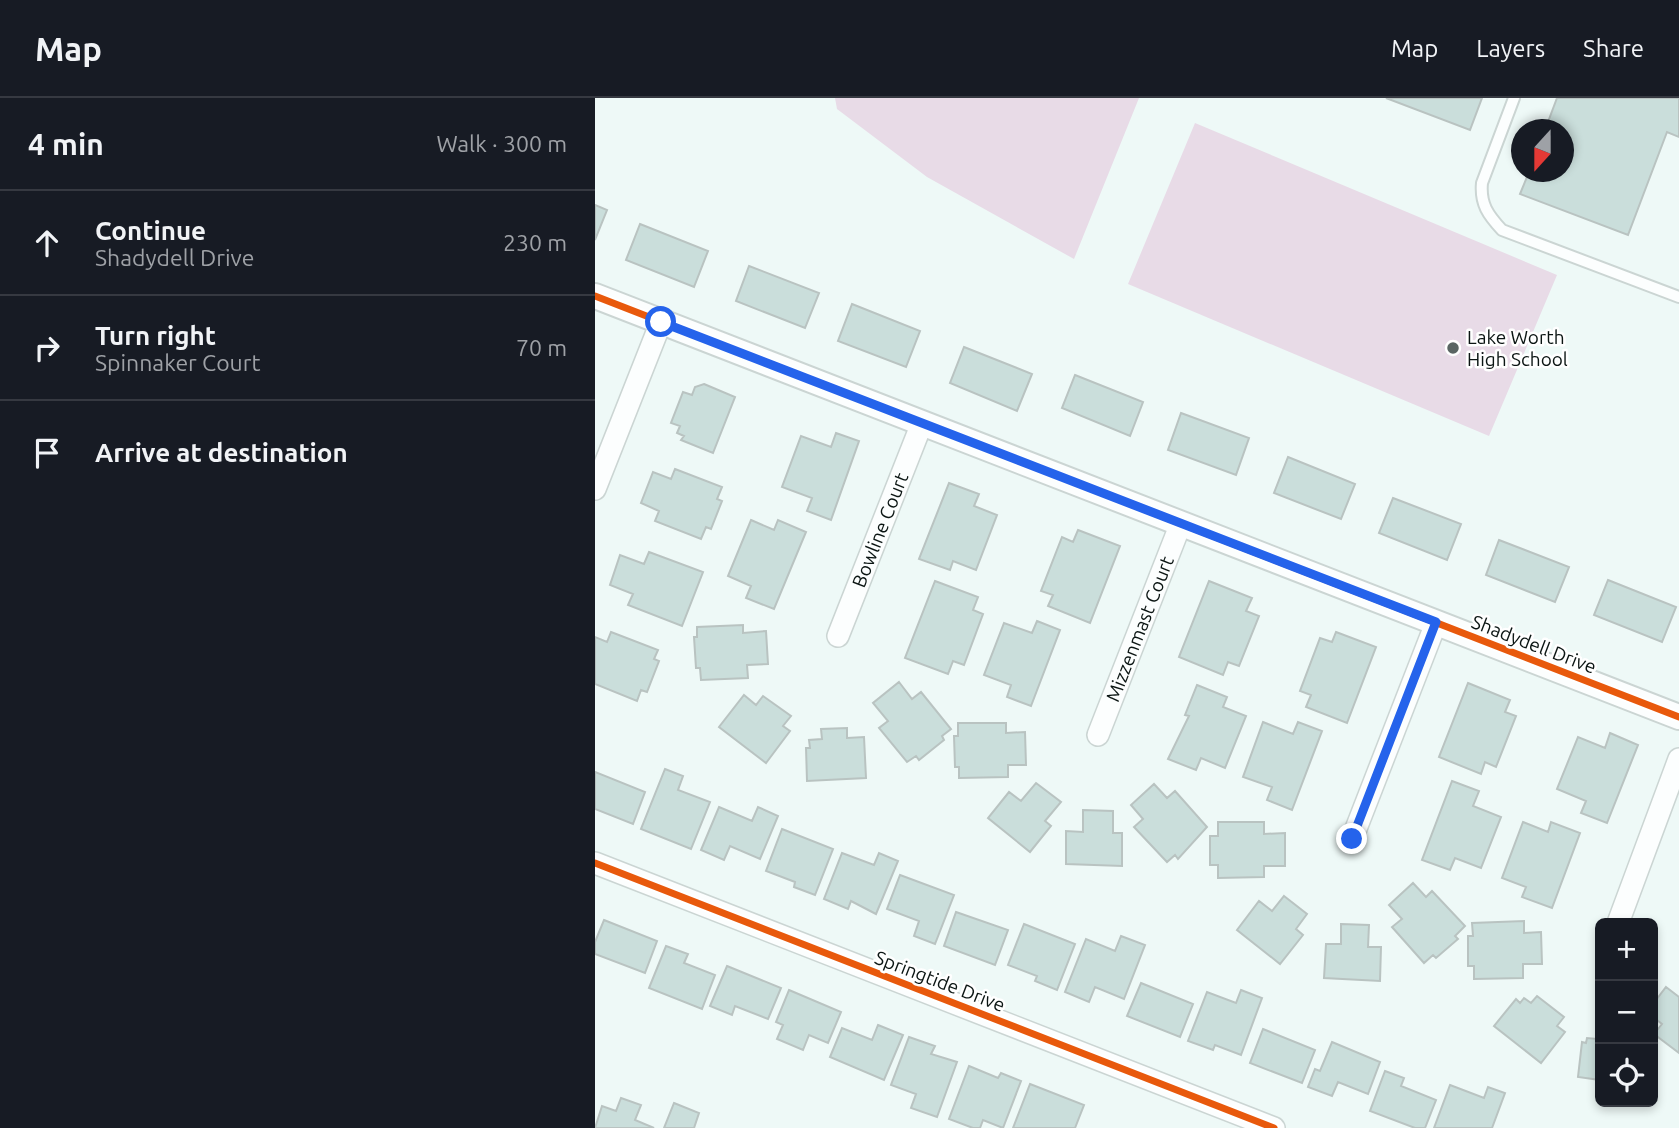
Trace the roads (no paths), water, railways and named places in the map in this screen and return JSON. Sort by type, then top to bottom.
[{"type":"street","name":"Shadydell Drive","points":[[595,296],[1679,717]]},
{"type":"street","points":[[595,489],[661,322]]},
{"type":"street","name":"Bowline Court","points":[[838,636],[922,423]]},
{"type":"street","name":"Mizzenmast Court","points":[[1098,735],[1181,523]]},
{"type":"street","points":[[1352,839],[1436,622]]},
{"type":"street","points":[[1620,918],[1679,760]]},
{"type":"street","name":"Springtide Drive","points":[[595,863],[1273,1128]]},
{"type":"lane","points":[[1514,98],[1482,183],[1480,198],[1489,216],[1502,230],[1679,298]]},
{"type":"place","name":"Lake Worth High School","points":[[1453,348]]}]
